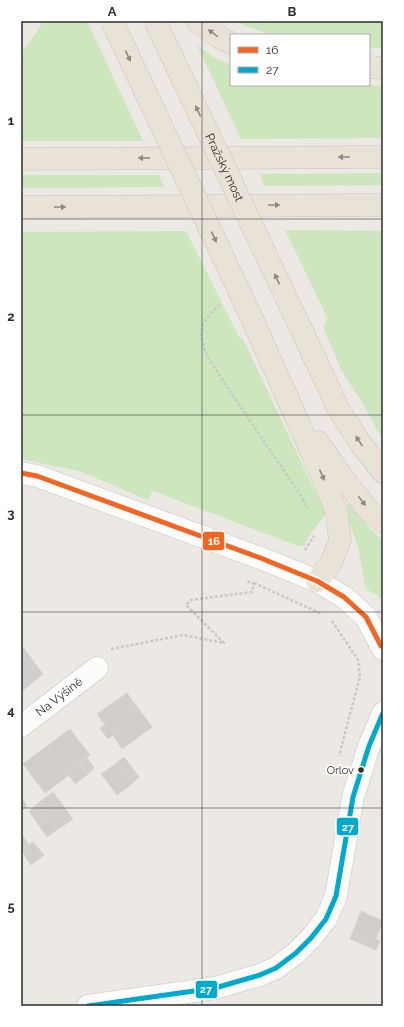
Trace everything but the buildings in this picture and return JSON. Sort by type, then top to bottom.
[{"type":"highway","points":[[112,21],[249,312],[324,480],[337,514],[340,540],[331,563],[317,581]]},
{"type":"highway","name":"Pražský most","points":[[155,21],[338,408],[360,443],[383,472]]},
{"type":"highway","points":[[197,21],[222,39],[230,42]]},
{"type":"highway","points":[[370,67],[383,68]]},
{"type":"highway","points":[[21,159],[383,157]]},
{"type":"highway","points":[[21,207],[383,204]]},
{"type":"highway","points":[[249,312],[320,447],[369,511],[383,522]]},
{"type":"street","points":[[21,473],[37,476],[263,559],[317,581],[344,597],[366,617],[383,649]]},
{"type":"street","name":"Na Výšině","points":[[21,726],[97,668]]},
{"type":"street","points":[[88,1006],[215,988],[260,975],[276,968],[296,953],[326,920],[336,896],[353,797],[383,713]]},
{"type":"path","points":[[220,305],[210,314],[203,324],[201,337],[208,356],[229,390],[302,498],[308,511]]},
{"type":"path","points":[[304,552],[314,536]]},
{"type":"path","points":[[97,668],[98,651],[183,635],[224,643],[186,605],[191,600],[252,592],[263,559]]},
{"type":"path","points":[[254,584],[323,614]]},
{"type":"path","points":[[330,618],[358,660],[360,676],[337,763]]},
{"type":"green space","points":[[43,21],[87,21],[143,141],[21,141],[21,53]]},
{"type":"green space","points":[[236,21],[383,21],[383,48],[370,48],[370,34],[268,34],[245,26]]},
{"type":"green space","points":[[197,45],[215,58],[230,65],[230,86],[383,86],[383,138],[241,139]]},
{"type":"green space","points":[[383,173],[383,185],[265,186],[260,174]]},
{"type":"green space","points":[[21,175],[159,175],[164,187],[21,188]]},
{"type":"green space","points":[[285,230],[383,231],[383,438],[342,372],[323,326],[328,319]]},
{"type":"green space","points":[[186,231],[239,337],[243,339],[326,514],[309,536],[304,546],[298,546],[153,491],[148,500],[79,471],[21,459],[21,232]]},
{"type":"green space","points":[[347,504],[352,506],[370,529],[383,541],[383,599],[366,589],[358,547],[346,512]]},
{"type":"transit line","name":"16","points":[[21,473],[37,476],[263,559],[317,581],[344,597],[366,617],[381,646]]},
{"type":"transit line","name":"27","points":[[88,1006],[215,988],[260,975],[276,968],[296,953],[311,938],[326,919],[336,896],[353,797],[369,746],[383,713]]},
{"type":"place","name":"Orlov","points":[[361,770]]}]
